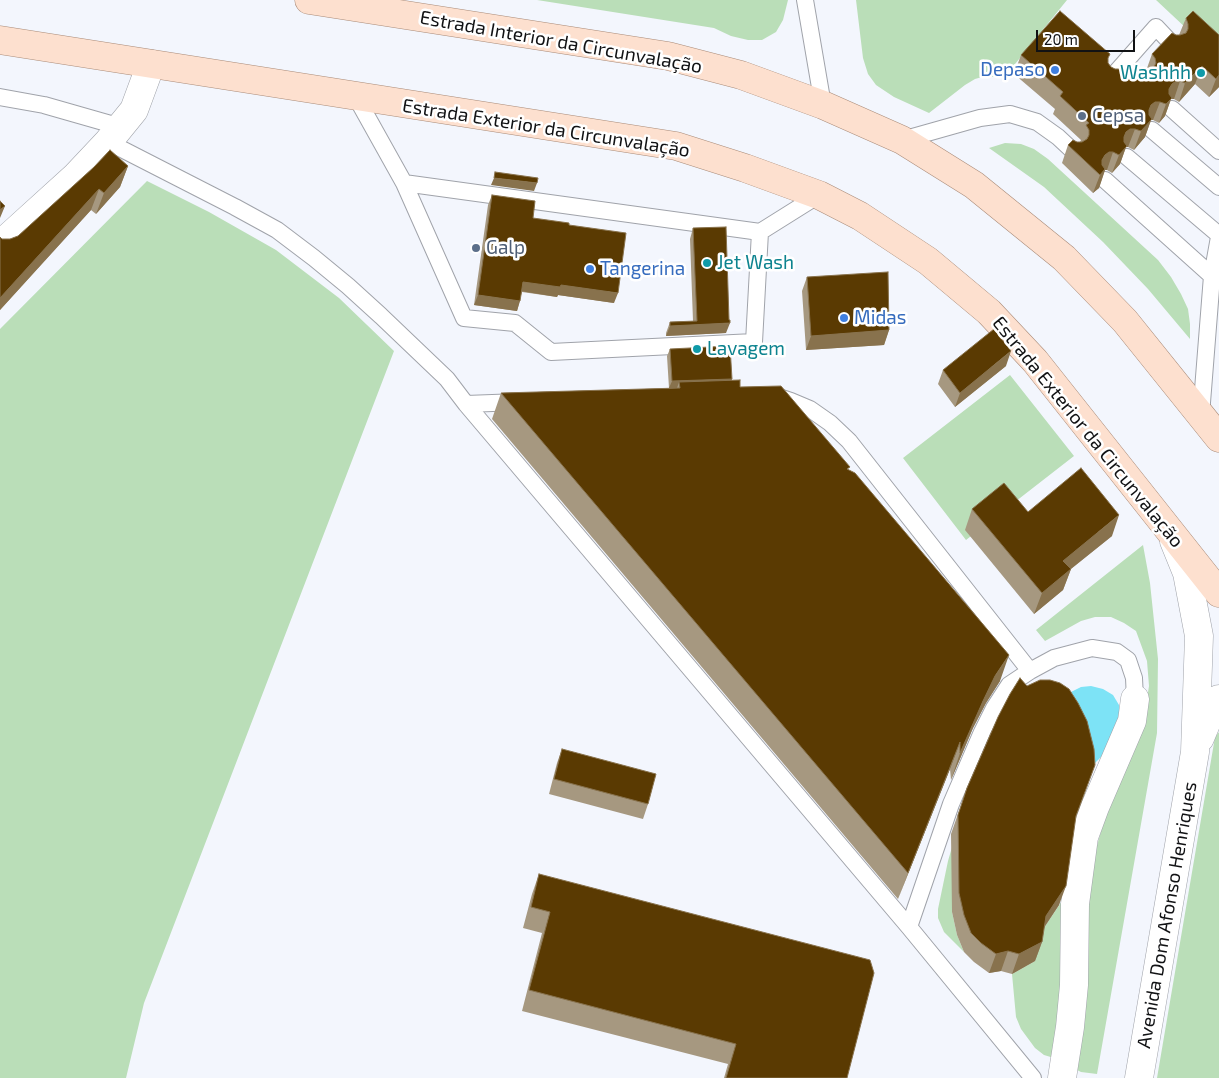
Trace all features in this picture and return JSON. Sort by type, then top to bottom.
[{"type":"main road","name":"Estrada Interior da Circunvalação","points":[[310,0],[668,56],[741,75],[823,104],[902,140],[974,185],[1064,258],[1125,321],[1219,438]]},
{"type":"main road","name":"Estrada Exterior da Circunvalação","points":[[0,40],[676,146],[745,168],[818,195],[860,216],[928,261],[989,312],[1035,361],[1219,593]]},
{"type":"main road","points":[[0,245],[76,176],[115,135],[134,110],[151,64]]},
{"type":"main road","points":[[1168,528],[1187,573],[1200,636],[1195,752]]},
{"type":"main road","points":[[1195,752],[1207,721],[1219,699]]},
{"type":"main road","points":[[1062,1078],[1070,1028],[1074,985],[1075,904],[1084,838],[1132,720],[1135,700]]},
{"type":"main road","name":"Avenida Dom Afonso Henriques","points":[[1139,1078],[1195,752]]},
{"type":"lane","points":[[805,0],[823,104]]},
{"type":"lane","points":[[1111,78],[1128,70],[1156,27],[1172,44]]},
{"type":"lane","points":[[0,97],[44,105],[115,135],[277,230],[348,286],[381,316],[446,379],[909,927],[1031,1075],[1058,1078]]},
{"type":"lane","points":[[356,97],[404,183],[464,318],[514,323],[551,352],[754,342],[760,232]]},
{"type":"lane","points":[[1172,109],[1219,151]]},
{"type":"lane","points":[[902,140],[980,118],[1010,114],[1063,132],[1073,151]]},
{"type":"lane","points":[[1152,130],[1219,187]]},
{"type":"lane","points":[[1127,157],[1219,236],[1212,276],[1201,416]]},
{"type":"lane","points":[[1106,180],[1212,276]]},
{"type":"lane","points":[[404,183],[760,232],[818,195]]},
{"type":"lane","points":[[762,395],[772,395],[810,409],[830,422],[849,441],[1030,671]]},
{"type":"lane","points":[[466,404],[535,402]]},
{"type":"lane","points":[[909,927],[951,804],[982,732],[994,708],[1009,685],[1054,658],[1092,648],[1117,652],[1128,660],[1134,678],[1135,700]]},
{"type":"green space","points":[[537,0],[788,0],[783,20],[776,32],[762,40],[748,40],[731,36],[714,28]]},
{"type":"green space","points":[[856,0],[1067,0],[1011,69],[1002,75],[975,79],[929,113],[894,97],[876,85],[868,74],[863,58]]},
{"type":"green space","points":[[1156,0],[1219,0],[1219,59],[1187,29]]},
{"type":"green space","points":[[1005,143],[1021,144],[1034,149],[1048,159],[1158,260],[1171,277],[1188,309],[1190,339],[1148,289],[1103,242],[1044,187],[989,148]]},
{"type":"green space","points":[[147,181],[209,212],[276,250],[339,298],[394,351],[144,1003],[126,1078],[0,1078],[0,329]]},
{"type":"green space","points":[[1010,375],[1074,456],[966,540],[903,458]]},
{"type":"green space","points":[[1143,545],[1150,583],[1158,659],[1157,733],[1097,1074],[1081,1072],[1075,1067],[1094,856],[1104,821],[1144,718],[1149,686],[1147,661],[1136,631],[1111,617],[1095,617],[1081,621],[1045,641],[1036,630]]},
{"type":"green space","points":[[1219,732],[1219,1078],[1157,1078],[1215,737]]},
{"type":"green space","points":[[961,816],[952,883],[952,912],[957,935],[964,952],[944,932],[938,918],[938,909],[948,861]]},
{"type":"green space","points":[[1064,898],[1064,943],[1054,1058],[1044,1055],[1035,1048],[1021,1029],[1016,1017],[1012,974],[1035,961],[1039,935]]},
{"type":"water","points":[[1091,686],[1103,689],[1113,695],[1119,705],[1120,715],[1103,755],[1087,768],[1071,692],[1081,687]]},
{"type":"building","points":[[1060,11],[1110,54],[1108,63],[1111,67],[1120,69],[1125,66],[1134,74],[1139,69],[1144,72],[1153,69],[1156,63],[1152,54],[1172,33],[1180,35],[1186,33],[1188,24],[1186,18],[1193,11],[1219,35],[1219,75],[1216,79],[1202,66],[1185,83],[1176,81],[1172,84],[1169,94],[1172,98],[1166,104],[1155,102],[1151,105],[1149,115],[1152,119],[1141,131],[1130,129],[1126,132],[1124,142],[1127,146],[1119,155],[1109,152],[1105,155],[1102,165],[1105,169],[1100,175],[1068,145],[1073,140],[1082,142],[1087,139],[1089,130],[1086,125],[1089,123],[1060,96],[1063,92],[1021,55]]},
{"type":"building","points":[[110,150],[128,166],[104,193],[99,189],[0,298],[0,237],[2,239],[10,239],[18,236]]},
{"type":"building","points":[[495,172],[538,178],[537,183],[494,178]]},
{"type":"building","points":[[492,195],[535,201],[533,218],[626,233],[618,293],[523,282],[520,301],[478,295]]},
{"type":"building","points":[[0,201],[5,206],[0,210]]},
{"type":"building","points":[[726,227],[730,323],[670,326],[670,322],[697,321],[693,228]]},
{"type":"building","name":"Midas","points":[[888,272],[889,330],[811,336],[807,277]]},
{"type":"building","points":[[994,329],[1011,351],[960,393],[943,370]]},
{"type":"building","points":[[730,346],[732,379],[672,381],[670,349]]},
{"type":"building","points":[[740,380],[740,387],[781,386],[850,467],[847,469],[855,473],[1009,655],[995,676],[960,753],[960,742],[908,873],[501,393],[680,388],[679,382]]},
{"type":"building","points":[[1081,468],[1119,515],[1063,561],[1071,569],[1042,593],[972,509],[1004,483],[1028,512]]},
{"type":"building","points":[[1020,678],[1027,686],[1040,680],[1050,680],[1060,683],[1069,689],[1087,721],[1094,749],[1095,765],[1076,816],[1066,886],[1046,916],[1042,942],[1019,954],[1008,951],[996,954],[971,933],[964,915],[959,893],[958,815],[967,788],[998,717]]},
{"type":"building","points":[[562,749],[656,774],[648,804],[554,779]]},
{"type":"building","points":[[539,874],[870,960],[874,973],[847,1078],[726,1078],[736,1044],[529,990],[550,912],[531,907]]},
{"type":"place","name":"Depaso","points":[[1055,70]]},
{"type":"place","name":"Washhh","points":[[1201,73]]},
{"type":"place","name":"Cepsa","points":[[1082,116]]},
{"type":"place","name":"Galp","points":[[476,248]]},
{"type":"place","name":"Jet Wash","points":[[707,263]]},
{"type":"place","name":"Tangerina","points":[[590,269]]},
{"type":"place","name":"Midas","points":[[844,318]]},
{"type":"place","name":"Lavagem","points":[[697,349]]}]
